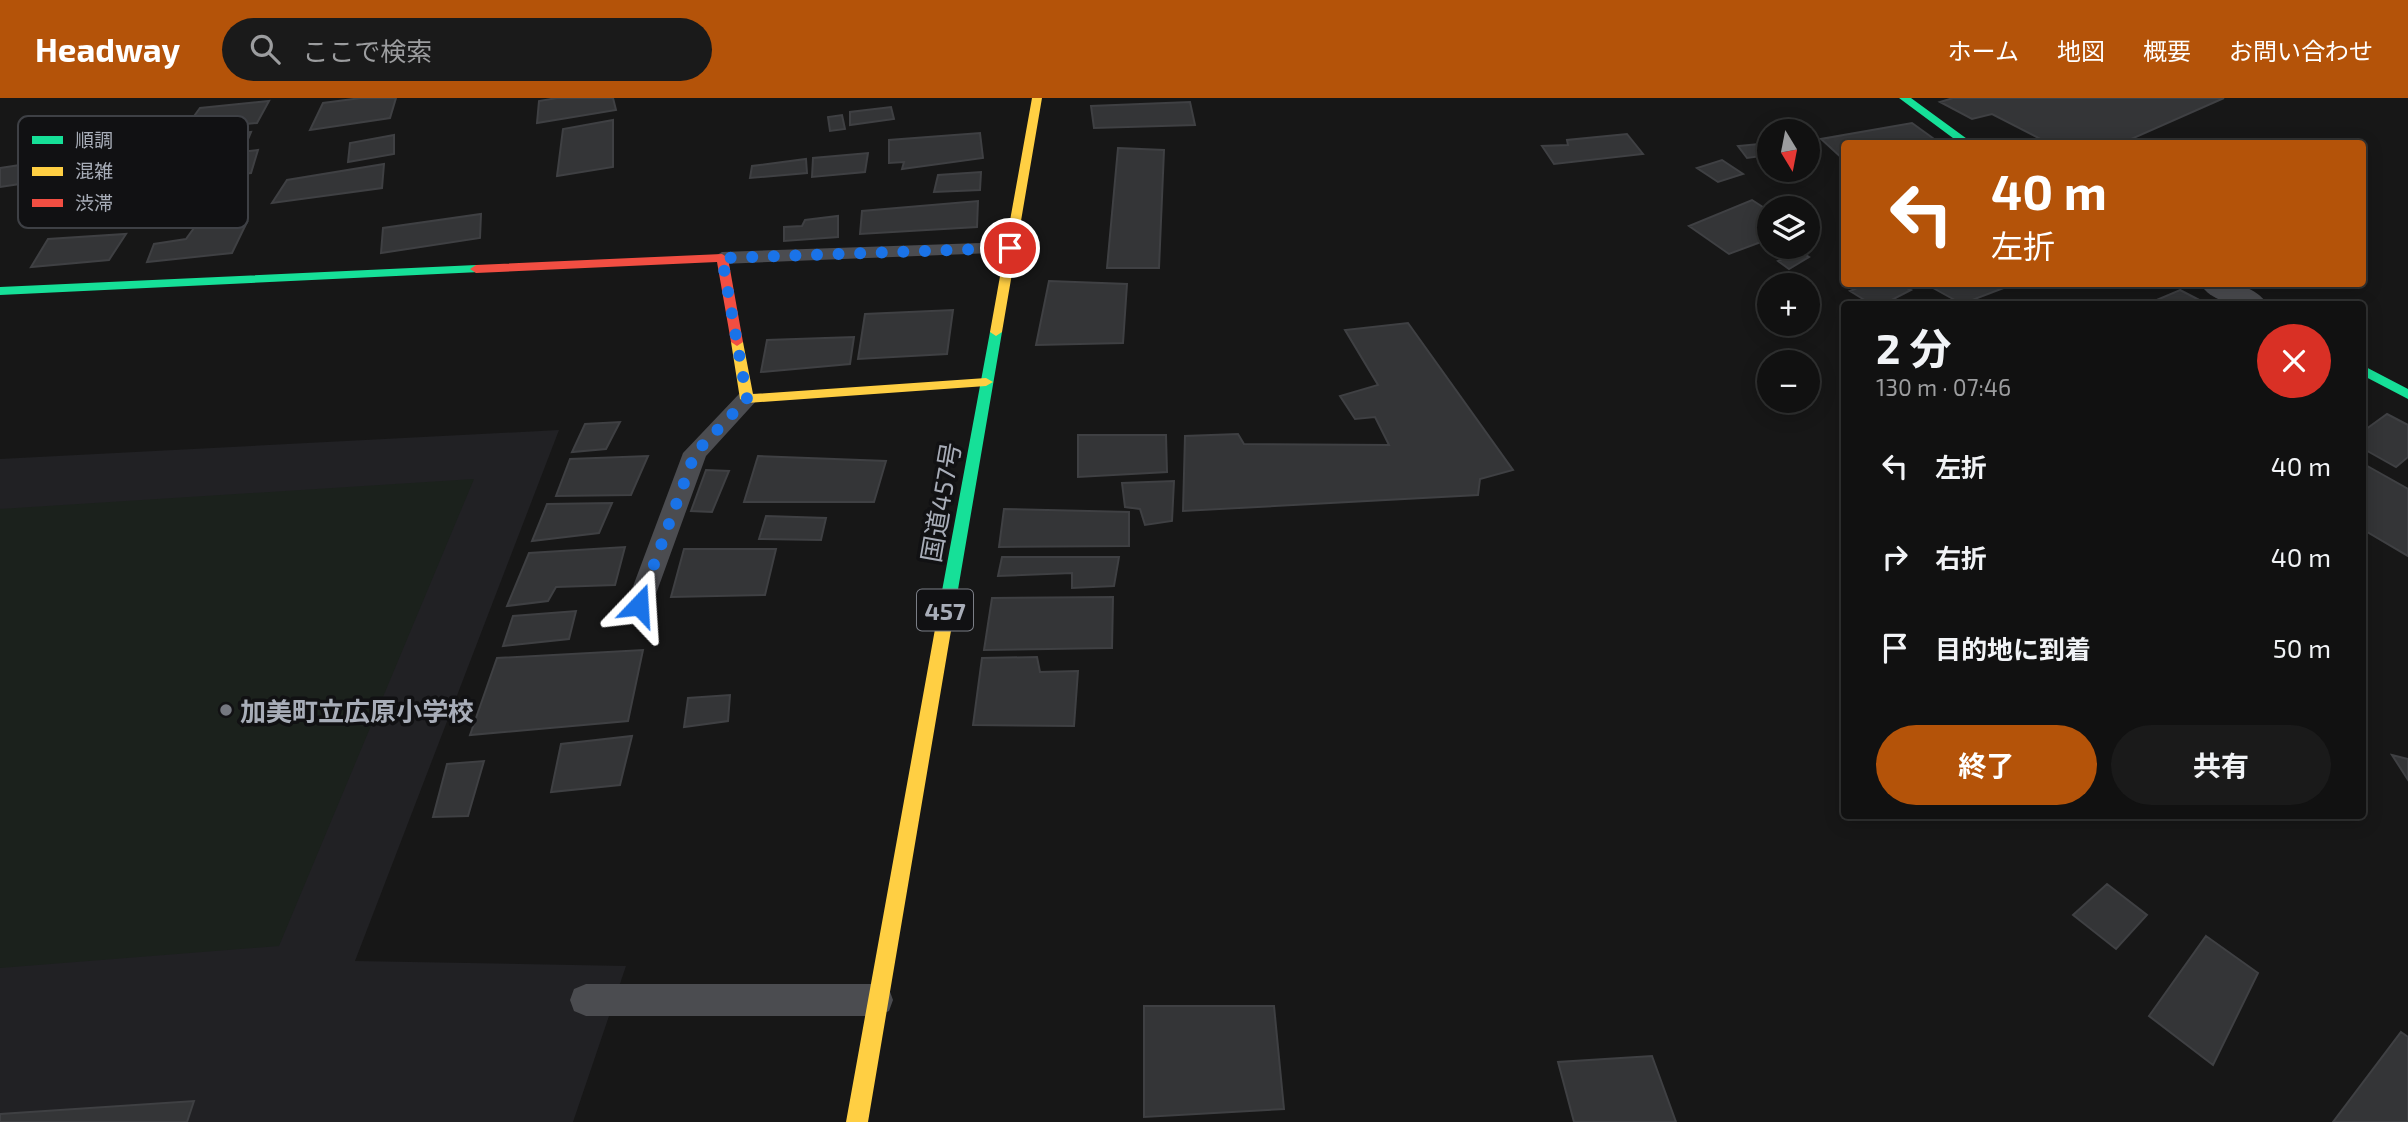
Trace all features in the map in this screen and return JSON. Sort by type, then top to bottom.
[{"type":"main road","name":"国道457号","points":[[856,1122],[1037,98]]},
{"type":"main road","points":[[1904,98],[1963,140]]},
{"type":"main road","points":[[0,291],[722,258],[747,399],[986,382]]},
{"type":"main road","points":[[2366,371],[2408,395]]},
{"type":"street","points":[[2221,287],[2247,301]]},
{"type":"lane","points":[[722,258],[1010,248]]},
{"type":"lane","points":[[639,605],[695,453],[747,399]]},
{"type":"lane","points":[[586,1000],[877,1000]]},
{"type":"shaded area","name":"加美町立広原小学校","points":[[559,430],[355,961],[626,966],[573,1122],[0,1122],[0,459]]},
{"type":"shaded area","points":[[474,479],[279,946],[0,968],[0,509]]},
{"type":"building","points":[[361,98],[396,98],[390,118],[310,130],[323,103]]},
{"type":"building","points":[[557,98],[613,98],[616,110],[537,123],[539,101]]},
{"type":"building","points":[[1953,98],[2224,98],[2129,140],[2042,140],[1992,114],[1972,119],[1940,102]]},
{"type":"building","points":[[269,101],[257,123],[248,124],[248,116],[194,116],[200,108]]},
{"type":"building","points":[[1190,102],[1195,125],[1094,128],[1091,106]]},
{"type":"building","points":[[891,107],[894,119],[850,125],[850,112]]},
{"type":"building","points":[[842,115],[845,129],[830,131],[828,117]]},
{"type":"building","points":[[613,120],[613,167],[557,176],[563,129]]},
{"type":"building","points":[[1912,123],[1935,140],[1841,140],[1841,157],[1821,139]]},
{"type":"building","points":[[980,133],[983,158],[902,169],[904,162],[889,163],[889,140]]},
{"type":"building","points":[[1627,134],[1643,154],[1554,164],[1542,146],[1568,145],[1567,140]]},
{"type":"building","points":[[394,135],[394,154],[348,162],[350,143]]},
{"type":"building","points":[[1757,144],[1757,157],[1747,158],[1738,146]]},
{"type":"building","points":[[1118,148],[1164,150],[1159,268],[1107,268]]},
{"type":"building","points":[[258,150],[251,173],[248,173],[248,151]]},
{"type":"building","points":[[868,153],[865,172],[812,177],[813,158]]},
{"type":"building","points":[[806,159],[807,173],[750,178],[752,166]]},
{"type":"building","points":[[1722,160],[1743,174],[1718,182],[1697,168]]},
{"type":"building","points":[[384,164],[382,188],[272,203],[287,180]]},
{"type":"building","points":[[18,165],[18,184],[0,187],[0,168]]},
{"type":"building","points":[[981,172],[980,190],[934,192],[938,175]]},
{"type":"building","points":[[1752,200],[1757,203],[1757,244],[1729,254],[1689,226]]},
{"type":"building","points":[[978,201],[977,227],[860,234],[862,211]]},
{"type":"building","points":[[481,214],[480,238],[381,253],[383,228]]},
{"type":"building","points":[[838,216],[838,237],[784,241],[784,227],[802,226],[805,220]]},
{"type":"building","points":[[194,228],[244,228],[232,253],[147,262],[154,244],[186,239]]},
{"type":"building","points":[[126,234],[109,260],[31,267],[48,239]]},
{"type":"building","points":[[1782,259],[1806,259],[1789,269],[1778,261]]},
{"type":"building","points":[[1049,281],[1127,284],[1123,343],[1036,345]]},
{"type":"building","points":[[1860,287],[1905,287],[1911,290],[1890,301],[1866,301],[1850,291]]},
{"type":"building","points":[[1931,287],[2006,287],[1970,301],[1957,301]]},
{"type":"building","points":[[2180,290],[2201,301],[2154,301]]},
{"type":"building","points":[[953,310],[947,354],[858,359],[865,314]]},
{"type":"building","points":[[1408,323],[1513,470],[1480,479],[1478,495],[1183,511],[1185,436],[1238,434],[1244,444],[1389,445],[1375,417],[1355,419],[1340,396],[1378,385],[1345,330]]},
{"type":"building","points":[[854,337],[850,364],[761,372],[767,340]]},
{"type":"building","points":[[2387,414],[2408,425],[2408,457],[2396,467],[2366,450],[2366,429]]},
{"type":"building","points":[[620,422],[606,449],[572,452],[585,424]]},
{"type":"building","points":[[1078,435],[1166,435],[1167,472],[1078,477]]},
{"type":"building","points":[[648,456],[631,495],[556,496],[570,459]]},
{"type":"building","points":[[758,456],[886,461],[874,502],[744,502]]},
{"type":"building","points":[[2366,465],[2408,489],[2408,556],[2366,531]]},
{"type":"building","points":[[706,470],[729,471],[712,512],[691,511]]},
{"type":"building","points":[[1174,481],[1172,521],[1145,525],[1140,509],[1125,507],[1122,483]]},
{"type":"building","points":[[612,503],[599,533],[532,541],[547,504]]},
{"type":"building","points":[[1004,509],[1129,512],[1129,546],[999,547]]},
{"type":"building","points":[[766,516],[826,518],[821,540],[759,539]]},
{"type":"building","points":[[625,547],[615,585],[556,587],[548,601],[507,606],[529,553]]},
{"type":"building","points":[[684,549],[776,549],[765,595],[671,597]]},
{"type":"building","points":[[1002,557],[1119,557],[1114,586],[1072,588],[1072,573],[998,576]]},
{"type":"building","points":[[1113,597],[1112,648],[984,650],[992,598]]},
{"type":"building","points":[[576,611],[569,639],[503,646],[513,616]]},
{"type":"building","points":[[643,650],[628,721],[470,735],[497,658]]},
{"type":"building","points":[[1037,657],[1040,672],[1078,671],[1074,726],[973,725],[982,658]]},
{"type":"building","points":[[730,695],[728,721],[684,727],[688,698]]},
{"type":"building","points":[[632,736],[620,785],[551,792],[561,744]]},
{"type":"building","points":[[2392,755],[2408,759],[2408,780]]},
{"type":"building","points":[[484,761],[468,816],[433,817],[447,764]]},
{"type":"building","points":[[2107,884],[2147,915],[2116,949],[2073,915]]},
{"type":"building","points":[[2206,936],[2258,973],[2213,1065],[2149,1016]]},
{"type":"building","points":[[1144,1006],[1274,1006],[1284,1109],[1144,1117]]},
{"type":"building","points":[[2401,1032],[2408,1037],[2408,1122],[2333,1122]]},
{"type":"building","points":[[1652,1056],[1676,1122],[1574,1122],[1558,1062]]},
{"type":"building","points":[[194,1101],[187,1122],[0,1122],[0,1114]]},
{"type":"traffic: fast","points":[[1904,98],[1963,140]]},
{"type":"traffic: fast","points":[[0,291],[476,269]]},
{"type":"traffic: fast","points":[[947,607],[996,332]]},
{"type":"traffic: fast","points":[[2366,371],[2408,395]]},
{"type":"traffic: slow","points":[[996,332],[1037,98]]},
{"type":"traffic: slow","points":[[737,342],[747,399],[986,382]]},
{"type":"traffic: slow","points":[[857,1122],[947,607]]},
{"type":"traffic: jam","points":[[476,269],[722,258],[737,342]]},
{"type":"place","name":"加美町立広原小学校","points":[[226,710]]},
{"type":"route","points":[[639,605],[695,453],[747,399],[722,258],[1010,248]]}]
